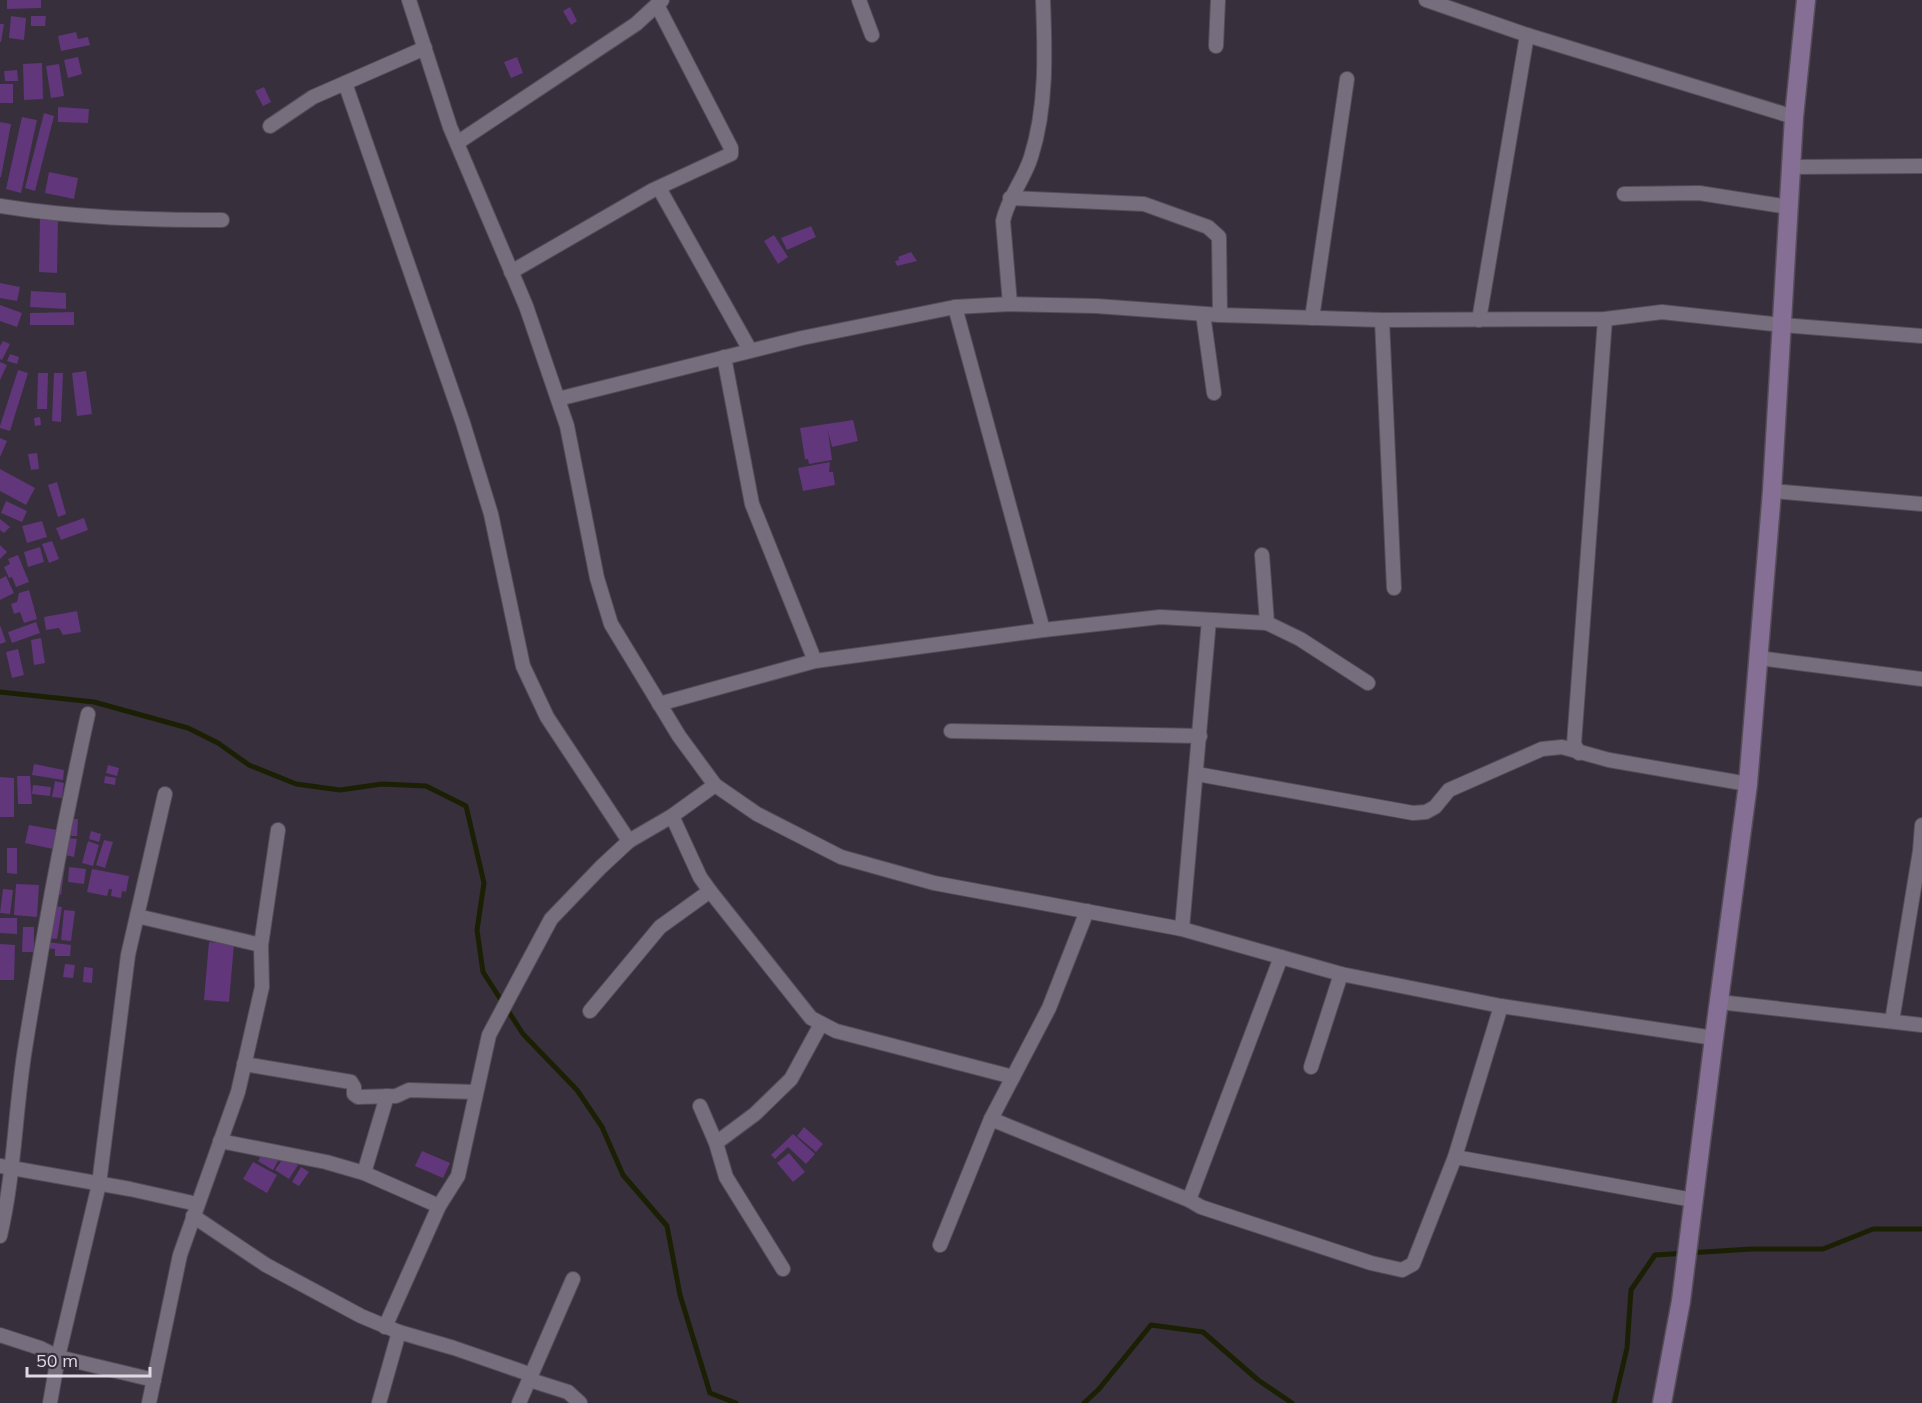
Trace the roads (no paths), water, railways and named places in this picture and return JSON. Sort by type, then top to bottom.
[{"type":"main road","points":[[1662,1403],[1681,1302],[1748,784],[1772,491],[1794,117],[1806,0]]},
{"type":"street","points":[[409,0],[457,143],[526,306],[567,426],[597,578],[610,624],[678,736],[715,785],[757,814],[841,857],[934,883],[1182,929],[1341,974],[1501,1006],[1714,1038]]},
{"type":"street","points":[[859,0],[872,35]]},
{"type":"street","points":[[1010,304],[1003,221],[1010,198],[1031,160],[1040,124],[1046,54],[1043,0]]},
{"type":"street","points":[[1216,46],[1218,0]]},
{"type":"street","points":[[1426,0],[1527,35],[1794,117]]},
{"type":"street","points":[[457,143],[636,24],[660,3],[731,148],[731,154],[728,157],[658,188],[511,272]]},
{"type":"street","points":[[1479,320],[1527,35]]},
{"type":"street","points":[[270,126],[314,97],[425,48]]},
{"type":"street","points":[[1312,318],[1347,79]]},
{"type":"street","points":[[345,83],[463,423],[487,502],[524,666],[547,717],[629,842]]},
{"type":"street","points":[[1791,167],[1922,166]]},
{"type":"street","points":[[658,188],[750,350]]},
{"type":"street","points":[[1624,194],[1699,193],[1789,207]]},
{"type":"street","points":[[1010,198],[1144,204],[1208,227],[1219,237],[1220,315]]},
{"type":"street","points":[[0,206],[45,214],[146,220],[222,220]]},
{"type":"street","points":[[558,399],[750,350],[955,307],[1010,304],[1096,306],[1220,315],[1383,320],[1605,319],[1662,312],[1782,325],[1922,336]]},
{"type":"street","points":[[955,307],[1043,630]]},
{"type":"street","points":[[1203,314],[1214,393]]},
{"type":"street","points":[[1579,753],[1574,744],[1605,319]]},
{"type":"street","points":[[1383,320],[1394,588]]},
{"type":"street","points":[[724,357],[752,504],[815,661]]},
{"type":"street","points":[[1772,491],[1922,504]]},
{"type":"street","points":[[1262,555],[1267,623]]},
{"type":"street","points":[[659,704],[815,661],[1043,630],[1160,617],[1267,623],[1300,639],[1368,683]]},
{"type":"street","points":[[1182,929],[1209,620]]},
{"type":"street","points":[[1759,658],[1922,679]]},
{"type":"street","points":[[0,1236],[6,1167],[39,958],[88,714]]},
{"type":"street","points":[[951,731],[1200,736]]},
{"type":"street","points":[[1197,774],[1413,813],[1426,812],[1435,807],[1449,790],[1542,749],[1562,747],[1609,760],[1748,784]]},
{"type":"street","points":[[379,1403],[392,1329],[439,1206],[458,1176],[489,1035],[551,919],[601,867],[629,842],[672,816],[715,785]]},
{"type":"street","points":[[50,1403],[58,1357],[99,1184],[128,955],[165,794]]},
{"type":"street","points":[[672,816],[700,877],[811,1018],[836,1031],[1013,1077]]},
{"type":"street","points":[[1892,1021],[1920,851],[1922,825]]},
{"type":"street","points":[[150,1403],[180,1255],[238,1092],[262,987],[261,945],[278,830]]},
{"type":"street","points":[[590,1011],[660,927],[710,891]]},
{"type":"street","points":[[939,1245],[991,1119],[1049,1008],[1087,911]]},
{"type":"street","points":[[136,916],[261,945]]},
{"type":"street","points":[[1189,1200],[1281,957]]},
{"type":"street","points":[[1311,1067],[1341,974]]},
{"type":"street","points":[[1719,1002],[1922,1025]]},
{"type":"street","points":[[991,1119],[1189,1200],[1201,1207],[1371,1263],[1402,1270],[1413,1264],[1455,1157],[1501,1006]]},
{"type":"street","points":[[716,1143],[754,1114],[791,1079],[821,1024]]},
{"type":"street","points":[[244,1064],[351,1082],[354,1094],[358,1097],[400,1096],[409,1090],[475,1092]]},
{"type":"street","points":[[364,1173],[387,1096]]},
{"type":"street","points":[[700,1106],[716,1143],[726,1177],[783,1269]]},
{"type":"street","points":[[220,1141],[326,1162],[364,1173],[439,1206]]},
{"type":"street","points":[[1455,1157],[1693,1200]]},
{"type":"street","points":[[6,1167],[99,1184],[196,1210],[266,1265],[392,1329],[454,1348],[568,1392],[580,1403]]},
{"type":"street","points":[[519,1403],[573,1279]]},
{"type":"street","points":[[0,1335],[40,1348],[58,1357],[154,1380]]},
{"type":"waterway","points":[[0,692],[94,702],[188,728],[218,743],[249,765],[296,784],[340,790],[382,784],[426,786],[466,806],[484,883],[477,930],[483,972],[523,1034],[577,1090],[602,1127],[623,1175],[667,1226],[680,1295],[710,1393],[736,1403]]},
{"type":"waterway","points":[[1614,1403],[1627,1348],[1631,1290],[1655,1255],[1752,1249],[1823,1249],[1873,1229],[1922,1229]]},
{"type":"waterway","points":[[1084,1403],[1099,1389],[1151,1325],[1203,1332],[1258,1380],[1292,1403]]}]
